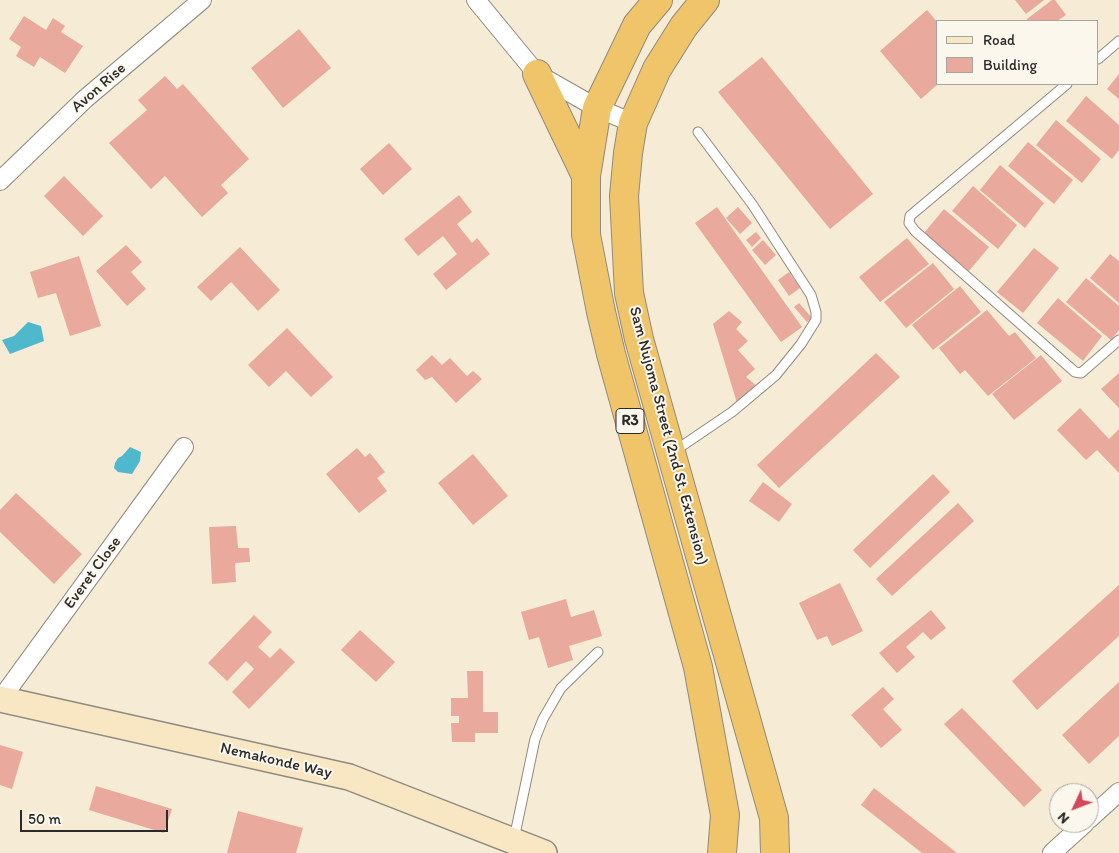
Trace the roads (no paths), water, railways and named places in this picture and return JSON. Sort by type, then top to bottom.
[{"type":"highway","name":"Sam Nujoma Street (2nd St. Extension)","points":[[658,0],[637,25],[597,108],[586,176],[586,235],[611,354],[698,667],[725,815],[722,853]]},
{"type":"highway","name":"Sam Nujoma Street (2nd St. Extension)","points":[[705,0],[684,26],[657,69],[633,123],[624,196],[629,293],[639,340],[774,818],[775,853]]},
{"type":"highway","points":[[538,74],[586,176]]},
{"type":"highway","name":"R3","points":[[774,818],[792,853]]},
{"type":"street","name":"Avon Rise","points":[[0,182],[85,99],[202,0]]},
{"type":"street","points":[[476,0],[538,74],[597,108],[633,123]]},
{"type":"street","name":"Everet Close","points":[[1,699],[184,446]]},
{"type":"street","name":"Nemakonde Way","points":[[1,699],[349,777],[544,853]]},
{"type":"street","points":[[1099,810],[1119,792]]},
{"type":"street","points":[[1052,853],[1074,833]]},
{"type":"lane","points":[[1099,58],[1119,41]]},
{"type":"lane","points":[[1066,85],[910,216],[909,223],[915,231],[1075,372],[1081,373],[1119,340]]},
{"type":"lane","points":[[671,453],[732,412],[776,375],[801,344],[816,320],[816,312],[811,294],[752,204],[698,132]]},
{"type":"lane","points":[[513,841],[535,738],[542,719],[562,688],[598,652]]},
{"type":"water","points":[[28,322],[41,326],[44,341],[10,354],[2,340],[14,336]]},
{"type":"water","points":[[130,447],[141,452],[140,461],[132,474],[118,472],[114,468],[115,463]]}]
